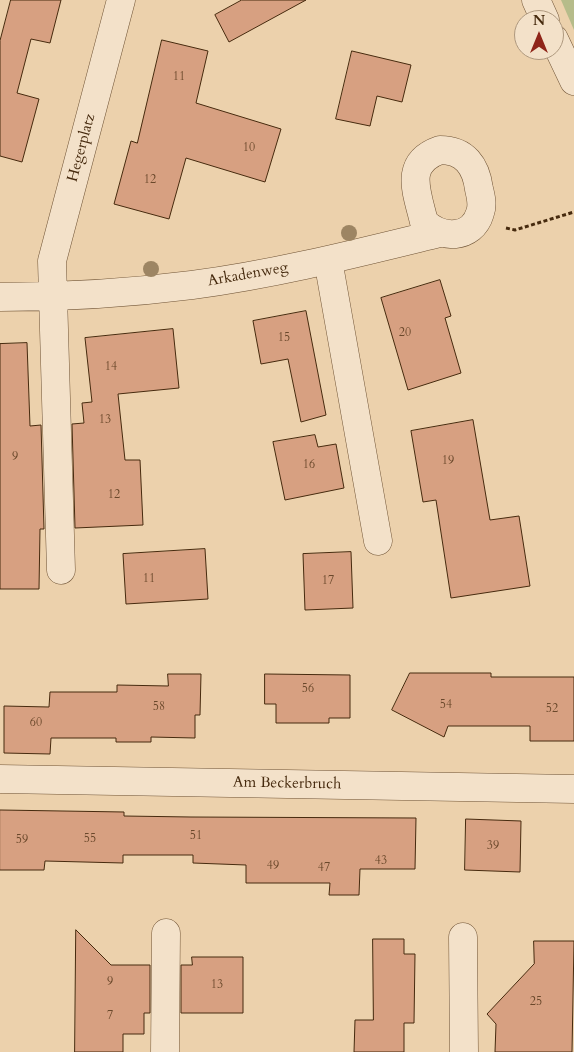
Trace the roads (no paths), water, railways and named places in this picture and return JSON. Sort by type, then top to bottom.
[{"type":"street","name":"Hegerplatz","points":[[53,297],[52,261],[120,0]]},
{"type":"street","points":[[564,60],[574,81]]},
{"type":"street","name":"Arkadenweg","points":[[0,297],[53,297],[192,285],[328,260],[440,233],[450,235],[460,233],[476,220],[481,212],[481,202],[478,177],[469,160],[451,150],[436,152],[422,160],[414,179],[424,222],[440,233]]},
{"type":"street","points":[[328,260],[378,541]]},
{"type":"street","points":[[53,297],[61,570]]},
{"type":"street","name":"Am Beckerbruch","points":[[0,780],[574,789]]},
{"type":"street","points":[[165,1052],[166,933]]},
{"type":"street","points":[[463,937],[464,1052]]}]
